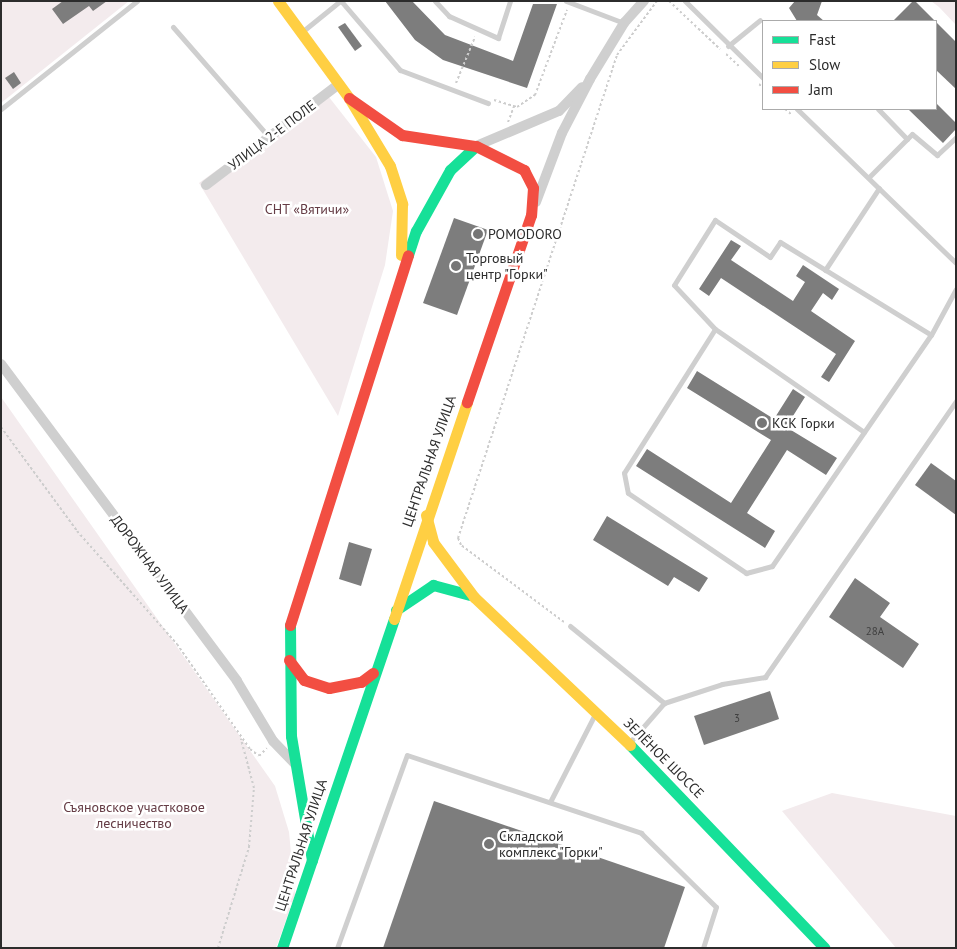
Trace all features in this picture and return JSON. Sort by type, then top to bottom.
[{"type":"main road","points":[[278,1],[349,98],[390,166],[402,204],[398,277]]},
{"type":"main road","points":[[349,98],[402,135],[476,146],[524,170],[533,188],[531,215]]},
{"type":"main road","points":[[312,862],[290,736],[290,621],[298,590],[398,277],[432,197],[450,170],[476,146]]},
{"type":"main road","name":"ЦЕНТРАЛЬНАЯ УЛИЦА","points":[[282,948],[312,862],[372,673],[531,215]]},
{"type":"main road","points":[[426,515],[434,542],[474,597]]},
{"type":"main road","points":[[393,612],[409,597],[433,585],[444,585],[474,597]]},
{"type":"main road","name":"ЗЕЛЁНОЕ ШОССЕ","points":[[474,597],[629,744],[820,946]]},
{"type":"main road","points":[[289,660],[304,680],[329,688],[361,682],[372,673]]},
{"type":"street","name":"ЦЕНТРАЛЬНАЯ УЛИЦА","points":[[531,215],[562,133],[590,79],[624,23],[644,1]]},
{"type":"street","points":[[476,146],[559,110],[590,79]]},
{"type":"street","name":"УЛИЦА 2-Е ПОЛЕ","points":[[206,185],[338,84]]},
{"type":"street","name":"ДОРОЖНАЯ УЛИЦА","points":[[1,364],[237,681],[273,741],[296,765]]},
{"type":"lane","points":[[1,109],[137,1]]},
{"type":"lane","points":[[300,33],[340,1],[400,70],[488,103]]},
{"type":"lane","points":[[435,1],[449,16],[477,32],[498,38],[510,1]]},
{"type":"lane","points":[[685,1],[728,46],[762,77]]},
{"type":"lane","points":[[568,2],[579,4],[624,23]]},
{"type":"lane","points":[[728,46],[760,20]]},
{"type":"lane","points":[[173,27],[269,137]]},
{"type":"lane","points":[[798,110],[956,263]]},
{"type":"lane","points":[[879,110],[907,139]]},
{"type":"lane","points":[[869,177],[912,134],[937,155],[956,137]]},
{"type":"lane","points":[[825,270],[879,188]]},
{"type":"lane","points":[[864,432],[715,329],[674,285],[715,220],[770,257],[780,242],[931,334]]},
{"type":"lane","points":[[715,329],[624,473],[628,493],[746,573],[772,566],[931,334],[956,289]]},
{"type":"lane","points":[[629,744],[664,703],[722,684],[765,677],[956,401]]},
{"type":"lane","points":[[570,626],[664,703]]},
{"type":"lane","points":[[551,800],[596,711]]},
{"type":"lane","points":[[337,948],[406,755],[551,800],[641,833],[716,907],[703,948]]},
{"type":"path","points":[[570,626],[461,545],[458,538],[617,55],[657,1]]},
{"type":"path","points":[[669,1],[742,68]]},
{"type":"path","points":[[488,103],[490,99],[517,107],[535,95],[568,2]]},
{"type":"path","points":[[454,90],[477,32]]},
{"type":"path","points":[[756,82],[762,87]]},
{"type":"path","points":[[1,428],[77,531],[176,644],[240,737],[259,756],[273,741]]},
{"type":"path","points":[[218,948],[249,847],[254,788],[240,737]]},
{"type":"green space","points":[[1,1],[129,1],[1,103]]},
{"type":"green space","points":[[931,1],[956,1],[956,25],[939,7]]},
{"type":"green space","name":"СНТ «Вятичи»","points":[[325,92],[376,157],[393,211],[385,265],[338,416],[199,183]]},
{"type":"green space","name":"Съяновское участковое лесничество","points":[[1,397],[275,786],[289,832],[295,895],[276,948],[1,948]]},
{"type":"green space","points":[[832,793],[956,816],[956,948],[896,948],[782,811]]},
{"type":"building","points":[[63,1],[107,1],[93,11],[89,6],[63,24],[52,9]]},
{"type":"building","points":[[385,1],[412,1],[445,35],[513,61],[533,4],[557,4],[527,88],[443,60],[415,40]]},
{"type":"building","points":[[795,1],[822,1],[817,15],[823,20],[796,20],[789,8]]},
{"type":"building","points":[[915,1],[934,20],[894,20]]},
{"type":"building","points":[[345,23],[362,46],[355,51],[338,27]]},
{"type":"building","points":[[937,23],[956,42],[956,89],[937,71]]},
{"type":"building","points":[[14,72],[21,83],[13,89],[5,78]]},
{"type":"building","points":[[937,104],[956,123],[956,129],[943,143],[909,110],[937,110]]},
{"type":"building","name":"Торговый центр \"Горки\"","points":[[454,218],[488,230],[457,315],[423,303]]},
{"type":"building","points":[[731,240],[741,246],[731,260],[793,301],[805,282],[796,276],[803,265],[839,289],[832,300],[823,293],[811,311],[855,341],[829,382],[821,377],[836,354],[721,278],[709,296],[699,289]]},
{"type":"building","points":[[697,371],[774,419],[793,389],[805,397],[786,427],[837,458],[826,475],[787,450],[747,513],[775,531],[765,548],[636,466],[647,449],[731,503],[771,440],[687,388]]},
{"type":"building","points":[[931,463],[956,481],[956,515],[915,485]]},
{"type":"building","points":[[607,516],[708,578],[699,592],[674,577],[668,586],[593,540]]},
{"type":"building","points":[[349,542],[372,549],[361,586],[339,579]]},
{"type":"building","points":[[855,578],[890,603],[880,617],[919,644],[903,668],[829,617]]},
{"type":"building","points":[[770,691],[779,719],[704,745],[694,716]]},
{"type":"building","name":"Складской комплекс \"Горки\"","points":[[434,801],[685,887],[664,948],[383,948]]},
{"type":"traffic: fast","points":[[408,255],[416,231],[450,170],[476,146]]},
{"type":"traffic: fast","points":[[396,610],[433,585],[470,595]]},
{"type":"traffic: fast","points":[[282,948],[394,619]]},
{"type":"traffic: fast","points":[[290,625],[291,736],[312,860]]},
{"type":"traffic: fast","points":[[630,745],[825,948]]},
{"type":"traffic: slow","points":[[278,1],[349,98],[390,166],[402,204],[401,255]]},
{"type":"traffic: slow","points":[[394,619],[467,402]]},
{"type":"traffic: slow","points":[[426,515],[433,542],[474,597],[630,745]]},
{"type":"traffic: jam","points":[[349,98],[402,135],[476,146],[524,170],[533,188],[531,215],[467,402]]},
{"type":"traffic: jam","points":[[290,625],[408,255]]},
{"type":"traffic: jam","points":[[289,660],[304,680],[329,688],[361,682],[373,673]]},
{"type":"place","name":"POMODORO","points":[[478,234]]},
{"type":"place","name":"Торговый центр \"Горки\"","points":[[456,266]]},
{"type":"place","name":"КСК Горки","points":[[762,423]]},
{"type":"place","name":"Складской комплекс \"Горки\"","points":[[489,844]]}]
